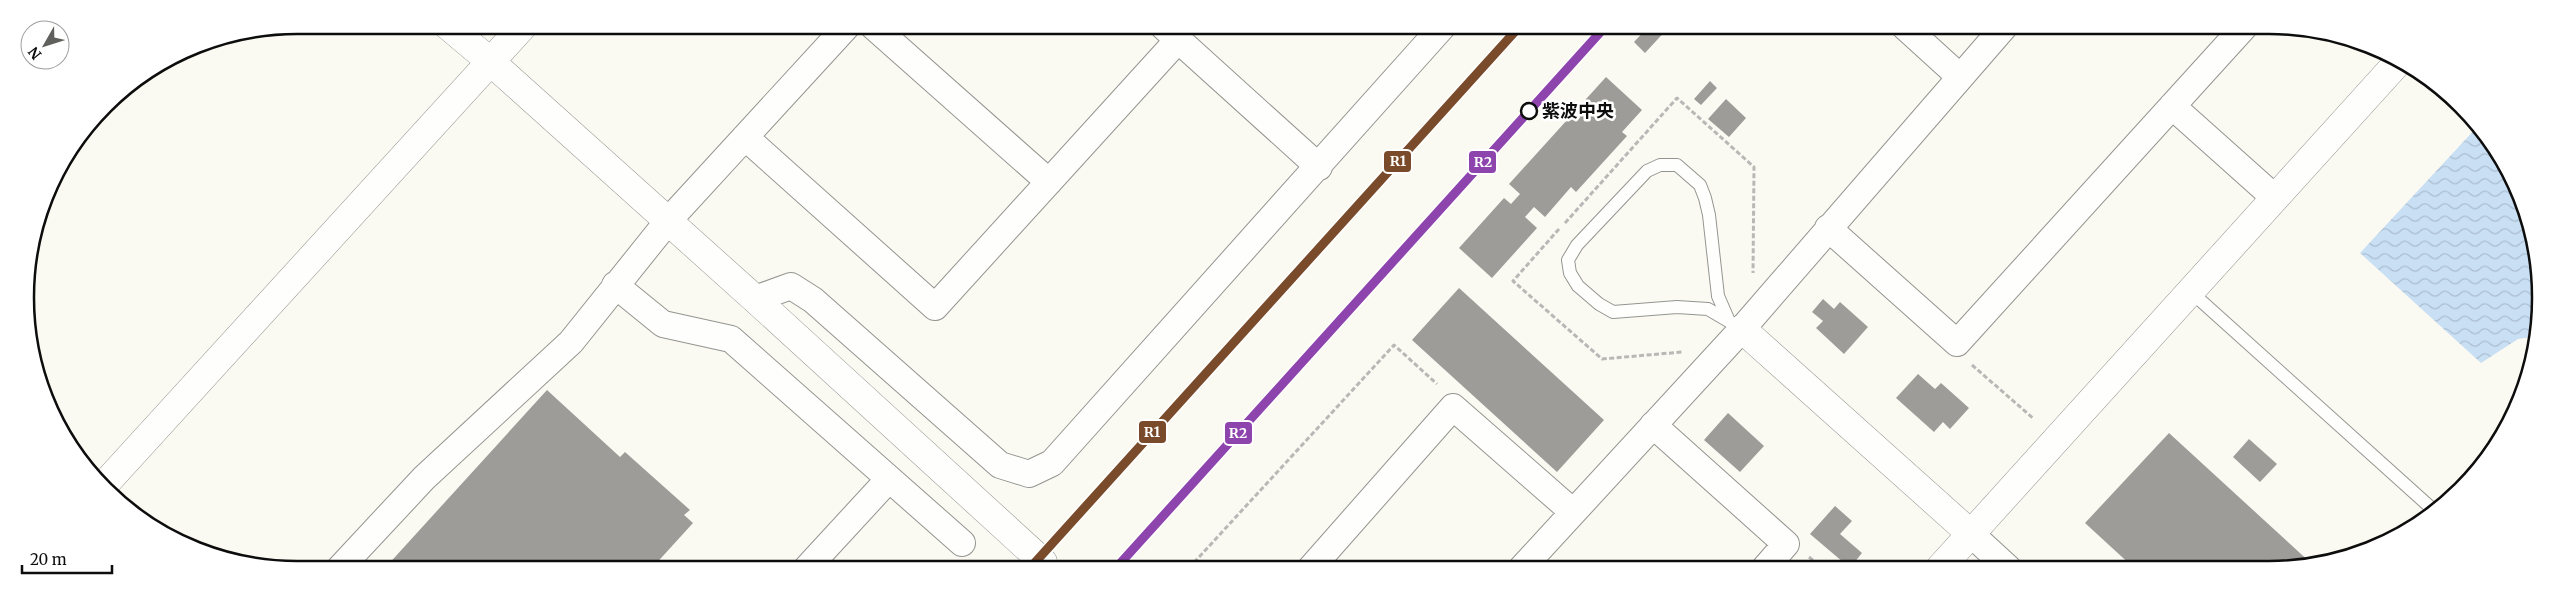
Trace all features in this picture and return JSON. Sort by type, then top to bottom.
[{"type":"street","points":[[458,34],[755,298],[1042,561]]},
{"type":"street","points":[[108,481],[516,34]]},
{"type":"street","points":[[347,561],[424,478],[571,342],[668,221],[840,34]]},
{"type":"street","points":[[882,34],[1049,182]]},
{"type":"street","points":[[745,137],[935,307],[1049,182],[1169,34]]},
{"type":"street","points":[[1171,34],[1318,167]]},
{"type":"street","points":[[755,298],[791,286],[813,300],[1000,465],[1029,474],[1052,463],[1436,34]]},
{"type":"street","points":[[1913,34],[1960,77]]},
{"type":"street","points":[[1528,561],[1653,425],[1735,324],[1828,228],[1998,34]]},
{"type":"street","points":[[1828,228],[1957,343],[2238,34]]},
{"type":"street","points":[[1946,561],[2394,66]]},
{"type":"street","points":[[2172,106],[2274,198]]},
{"type":"street","points":[[615,285],[662,324],[731,339],[962,543]]},
{"type":"street","points":[[1735,324],[2000,561]]},
{"type":"street","points":[[1316,561],[1452,407],[1573,512]]},
{"type":"street","points":[[1653,425],[1786,544],[1771,561]]},
{"type":"street","points":[[814,561],[889,479]]},
{"type":"lane","points":[[1660,165],[1677,165],[1700,185],[1705,198],[1709,215],[1718,296],[1735,324],[1708,309],[1677,307],[1613,312],[1599,304],[1578,286],[1570,273],[1568,260],[1577,244],[1648,172],[1660,165]]},
{"type":"lane","points":[[2190,291],[2430,506]]},
{"type":"path","points":[[1685,352],[1602,359],[1512,281],[1677,98],[1754,167],[1752,281]]},
{"type":"path","points":[[1957,343],[1964,359],[2034,419]]},
{"type":"path","points":[[1195,561],[1394,345],[1446,392],[1452,407]]},
{"type":"water","points":[[2473,131],[2488,151],[2505,181],[2523,229],[2532,280],[2532,315],[2529,337],[2518,339],[2481,363],[2360,253]]},
{"type":"building","points":[[1641,34],[1663,34],[1645,53],[1634,42]]},
{"type":"building","points":[[1606,77],[1642,110],[1622,132],[1627,136],[1576,192],[1571,187],[1545,217],[1534,207],[1525,217],[1537,228],[1492,278],[1459,248],[1504,198],[1511,204],[1520,194],[1509,184]]},
{"type":"building","points":[[1710,81],[1717,88],[1701,105],[1694,99]]},
{"type":"building","points":[[1726,99],[1746,118],[1729,137],[1708,119]]},
{"type":"building","points":[[1459,288],[1604,420],[1557,472],[1412,340]]},
{"type":"building","points":[[1823,299],[1834,309],[1840,302],[1868,327],[1844,354],[1816,328],[1823,321],[1812,312]]},
{"type":"building","points":[[1918,374],[1935,389],[1941,383],[1969,408],[1950,429],[1943,422],[1934,432],[1896,398]]},
{"type":"building","points":[[547,390],[620,457],[625,452],[690,510],[684,515],[693,523],[658,561],[391,561]]},
{"type":"building","points":[[1728,413],[1764,446],[1740,472],[1704,440]]},
{"type":"building","points":[[2169,433],[2306,558],[2286,561],[2126,561],[2085,523]]},
{"type":"building","points":[[2249,439],[2277,464],[2260,482],[2233,457]]},
{"type":"building","points":[[1835,506],[1852,521],[1840,534],[1862,553],[1856,561],[1842,561],[1810,534]]},
{"type":"transit line","name":"R1","points":[[1036,561],[1513,34]]},
{"type":"transit line","name":"R2","points":[[1122,561],[1599,34]]},
{"type":"place","name":"紫波中央","points":[[1529,111]]}]
